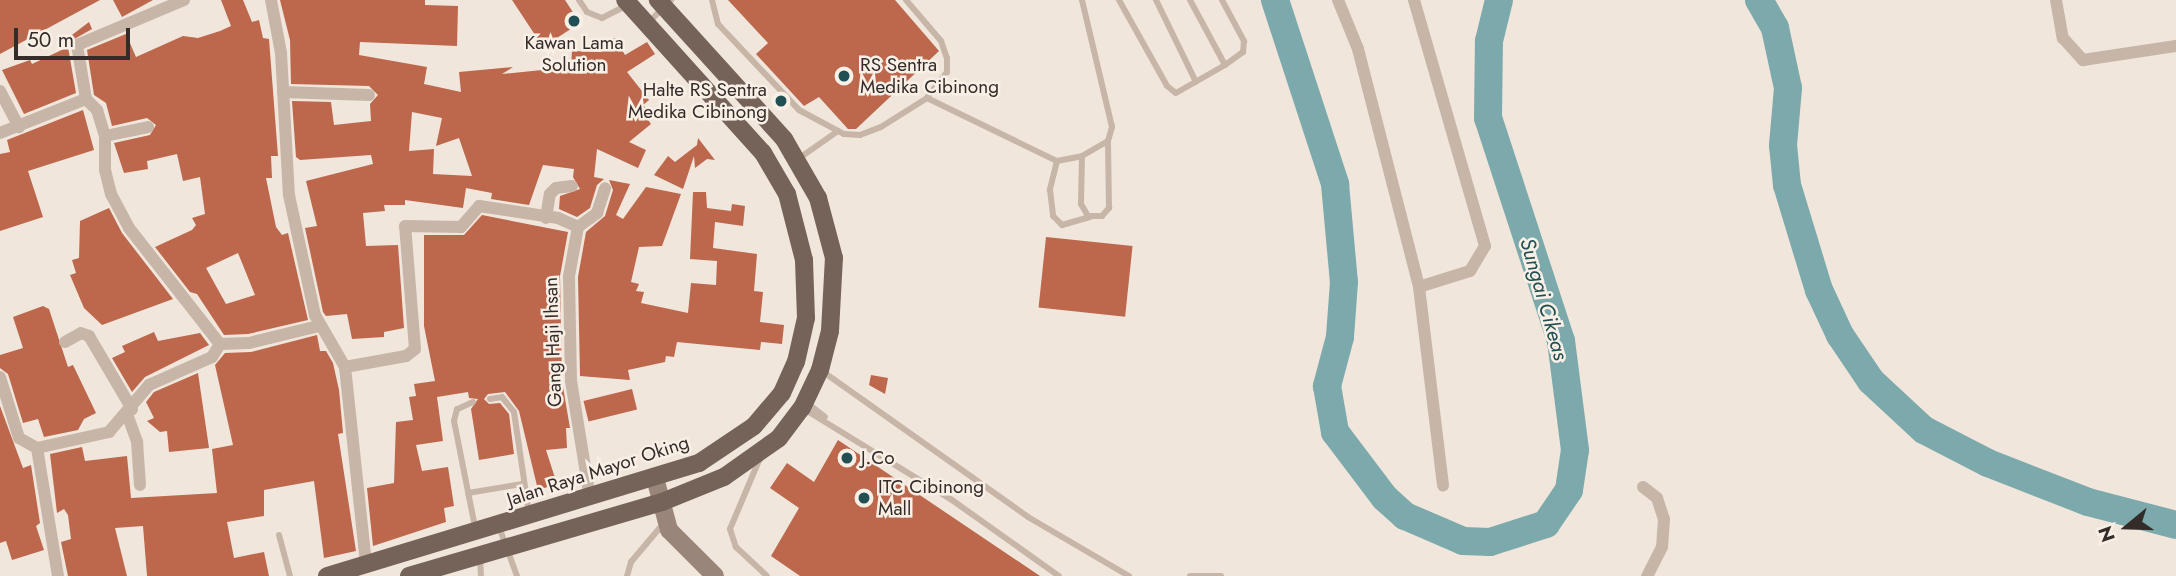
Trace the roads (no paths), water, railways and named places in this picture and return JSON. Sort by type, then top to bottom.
[{"type":"main road","name":"Jalan Raya Mayor Oking","points":[[327,576],[699,463],[754,426],[782,393],[796,362],[806,318],[797,219],[776,170],[627,2]]},
{"type":"main road","points":[[409,576],[662,502],[724,477],[762,453],[804,405],[820,370],[830,331],[834,258],[818,198],[798,159],[664,2]]},
{"type":"street","points":[[184,0],[78,43],[86,99],[97,110],[105,136],[106,183],[123,219],[220,344]]},
{"type":"street","points":[[271,0],[278,30],[289,195],[318,326],[345,367],[350,447],[366,564]]},
{"type":"street","points":[[1338,0],[1358,49],[1419,287],[1443,486]]},
{"type":"street","points":[[1414,0],[1485,246],[1470,271],[1419,287]]},
{"type":"street","points":[[2056,0],[2063,38],[2083,60],[2176,46]]},
{"type":"street","points":[[0,91],[19,127]]},
{"type":"street","points":[[283,92],[369,95]]},
{"type":"street","points":[[0,133],[86,99]]},
{"type":"street","points":[[105,136],[148,127]]},
{"type":"street","points":[[546,218],[550,194],[556,188],[572,186]]},
{"type":"street","points":[[345,367],[406,356],[415,349],[405,226],[461,227],[479,206],[546,218],[578,227],[597,213],[604,188]]},
{"type":"street","name":"Gang Haji Ihsan","points":[[578,227],[569,276],[571,382],[590,498]]},
{"type":"street","points":[[220,344],[248,343],[318,326]]},
{"type":"street","points":[[65,342],[80,332],[89,336],[129,412],[137,442],[140,485]]},
{"type":"street","points":[[0,377],[19,438],[37,448],[109,432],[129,412],[149,385],[212,357],[220,344]]},
{"type":"street","points":[[37,448],[58,576]]},
{"type":"street","points":[[655,478],[666,521],[675,539],[715,576]]},
{"type":"street","points":[[1643,486],[1657,498],[1664,519],[1662,547],[1647,576]]},
{"type":"lane","points":[[579,0],[587,12],[602,18],[627,2]]},
{"type":"lane","points":[[712,0],[718,24],[799,110],[849,135],[868,132],[927,97],[947,72],[947,58],[940,41],[906,0]]},
{"type":"lane","points":[[1057,161],[1050,190],[1053,216],[1062,225],[1108,212],[1108,142],[1112,111],[1082,0]]},
{"type":"lane","points":[[1119,0],[1167,86],[1176,93],[1226,65],[1243,52],[1244,41],[1222,0]]},
{"type":"lane","points":[[1156,0],[1196,82]]},
{"type":"lane","points":[[1190,0],[1226,65]]},
{"type":"lane","points":[[647,24],[664,2]]},
{"type":"lane","points":[[927,97],[1057,161],[1082,156],[1108,142]]},
{"type":"lane","points":[[798,159],[838,131]]},
{"type":"lane","points":[[1082,156],[1081,204],[1090,217]]},
{"type":"lane","points":[[820,370],[1028,517],[1129,576]]},
{"type":"lane","points":[[490,399],[502,397],[514,412],[522,484],[529,516]]},
{"type":"lane","points":[[473,402],[457,409],[454,421],[476,531]]},
{"type":"lane","points":[[804,405],[952,499],[1059,576]]},
{"type":"lane","points":[[762,453],[730,529],[736,547],[767,576]]},
{"type":"lane","points":[[468,493],[522,484]]},
{"type":"lane","points":[[627,576],[631,562],[666,521]]},
{"type":"lane","points":[[498,525],[517,576]]},
{"type":"lane","points":[[279,536],[290,576]]},
{"type":"lane","points":[[480,555],[481,576]]},
{"type":"lane","points":[[1190,576],[1221,576]]},
{"type":"waterway","name":"Sungai Cikeas","points":[[1275,0],[1335,184],[1344,282],[1340,337],[1327,386],[1335,432],[1385,498],[1405,516],[1463,541],[1490,542],[1546,524],[1569,490],[1575,450],[1561,341],[1488,118],[1489,41],[1499,0]]},
{"type":"waterway","name":"Sungai Cikeas","points":[[1759,0],[1775,28],[1788,88],[1783,145],[1787,185],[1819,290],[1840,335],[1871,381],[1924,430],[1988,463],[2088,502],[2176,525]]},
{"type":"place","name":"Kawan Lama Solution","points":[[574,21]]},
{"type":"place","name":"RS Sentra Medika Cibinong","points":[[844,76]]},
{"type":"place","name":"Halte RS Sentra Medika Cibinong","points":[[781,101]]},
{"type":"place","name":"J.Co","points":[[847,458]]},
{"type":"place","name":"ITC Cibinong Mall","points":[[864,498]]}]
